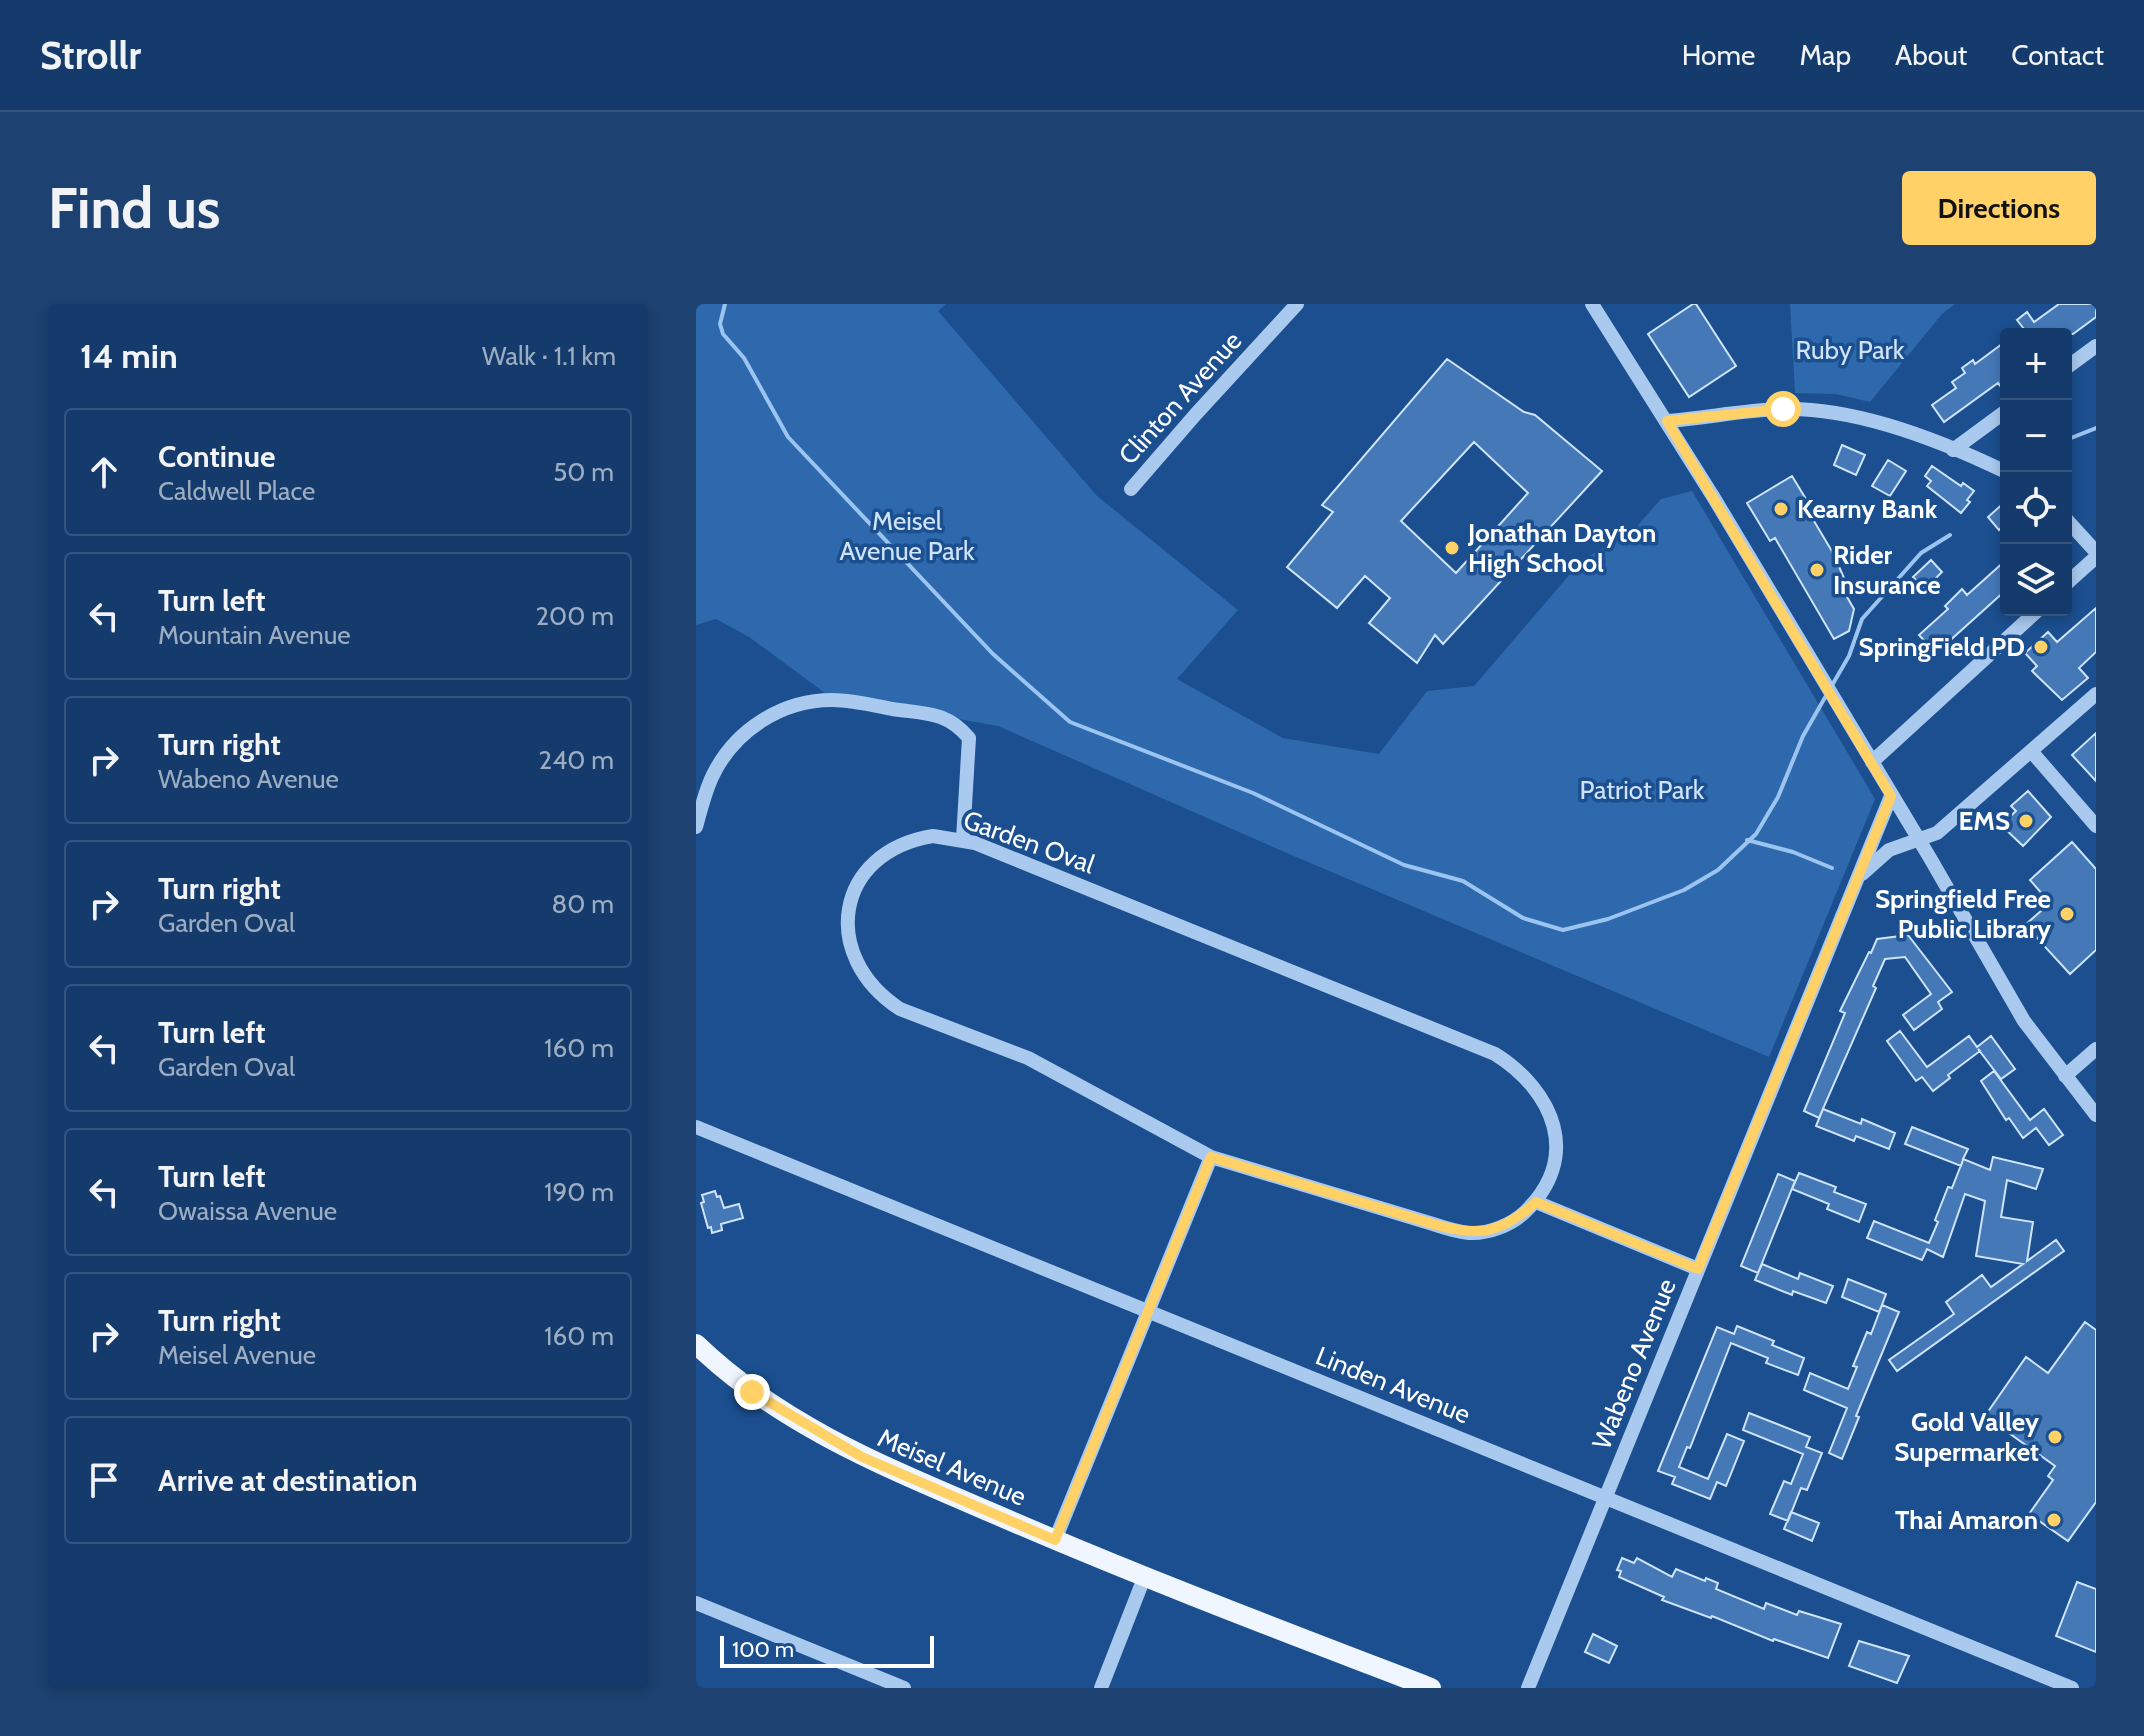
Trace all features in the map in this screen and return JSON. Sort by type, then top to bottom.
[{"type":"main road","name":"Meisel Avenue","points":[[696,1344],[752,1392],[862,1457],[1144,1578],[1431,1688]]},
{"type":"street","name":"Clinton Avenue","points":[[1131,489],[1297,304]]},
{"type":"street","points":[[1592,304],[1667,421],[2024,1021],[2096,1115]]},
{"type":"street","points":[[2072,364],[2096,346]]},
{"type":"street","points":[[1667,421],[1783,409],[1853,415],[2000,470]]},
{"type":"street","points":[[1953,450],[2000,415]]},
{"type":"street","points":[[2072,526],[2096,554],[2072,578]]},
{"type":"street","points":[[1872,762],[2031,616]]},
{"type":"street","name":"Wabeno Avenue","points":[[1856,880],[1889,850],[1937,833],[2096,694]]},
{"type":"street","points":[[696,827],[706,791],[718,766],[744,734],[766,718],[791,707],[832,700],[939,716],[956,723],[969,738],[963,839]]},
{"type":"street","points":[[2031,751],[2096,826]]},
{"type":"street","name":"Wabeno Avenue","points":[[1528,1688],[1891,796]]},
{"type":"street","name":"Garden Oval","points":[[933,836],[963,839],[1495,1054],[1515,1066],[1531,1082],[1544,1102],[1557,1142],[1550,1179],[1536,1202],[1505,1225],[1471,1233],[1433,1224],[1211,1157],[1028,1058],[900,1009],[883,998],[869,983],[854,957],[848,928],[849,908],[858,880],[878,858],[904,842],[933,836]]},
{"type":"street","points":[[2065,1076],[2096,1049]]},
{"type":"street","name":"Linden Avenue","points":[[696,1127],[2072,1688]]},
{"type":"street","points":[[1055,1540],[1211,1157]]},
{"type":"street","points":[[1536,1202],[1698,1269]]},
{"type":"street","points":[[1101,1688],[1144,1578]]},
{"type":"street","points":[[696,1603],[904,1688]]},
{"type":"green space","points":[[696,304],[946,304],[938,311],[1097,496],[1238,610],[1177,679],[1283,738],[1379,754],[1427,691],[1474,686],[1583,559],[1630,534],[1661,499],[1692,491],[1875,799],[1769,1057],[1289,854],[998,726],[829,696],[749,637],[716,619],[696,625]]},
{"type":"green space","name":"Ruby Park","points":[[1790,304],[1955,304],[1942,314],[1870,402],[1836,394],[1795,393]]},
{"type":"building","points":[[1696,304],[1736,366],[1689,397],[1648,334]]},
{"type":"building","points":[[2059,304],[2096,304],[2096,317],[2073,334],[2072,328],[2023,328],[2017,320],[2027,312],[2034,322]]},
{"type":"building","points":[[2000,345],[2000,386],[1998,383],[1944,422],[1932,405],[1956,388],[1952,382],[1965,373],[1962,368],[1973,360],[1975,364]]},
{"type":"building","points":[[1447,359],[1524,412],[1535,415],[1602,471],[1443,644],[1435,635],[1417,663],[1369,623],[1390,598],[1365,576],[1337,608],[1287,567],[1333,512],[1322,505]],"holes":[[[1474,442],[1528,493],[1456,573],[1401,521]]]},
{"type":"building","points":[[1842,445],[1865,455],[1856,475],[1834,465]]},
{"type":"building","points":[[1888,460],[1906,471],[1890,496],[1872,486]]},
{"type":"building","points":[[1932,466],[1974,491],[1961,513],[1927,486],[1931,481],[1925,476]]},
{"type":"building","points":[[1792,476],[1815,514],[1811,516],[1833,553],[1848,587],[1843,590],[1854,609],[1849,631],[1834,639],[1775,538],[1770,541],[1747,503]]},
{"type":"building","points":[[2000,506],[2000,529],[1999,530],[1988,517]]},
{"type":"building","points":[[1931,560],[1942,572],[1925,589],[1913,577]]},
{"type":"building","points":[[2000,565],[2000,595],[1936,653],[1919,635],[1948,609],[1945,606],[1962,589],[1967,595]]},
{"type":"building","points":[[2096,608],[2096,652],[2079,668],[2088,678],[2062,700],[2032,671],[2037,666],[2025,653],[2048,632],[2057,642]]},
{"type":"building","points":[[2096,733],[2096,781],[2072,755]]},
{"type":"building","name":"EMS","points":[[2028,791],[2051,817],[2023,846],[2001,825],[2016,811],[2011,806]]},
{"type":"building","name":"Springfield Free Public Library","points":[[2072,842],[2096,869],[2096,950],[2070,974],[2025,925],[2050,903],[2030,880]]},
{"type":"building","points":[[1908,935],[1952,992],[1938,1002],[1942,1009],[1914,1030],[1903,1015],[1931,994],[1905,957],[1885,959],[1873,986],[1876,988],[1819,1118],[1804,1111],[1845,1013],[1840,1011],[1869,952],[1877,939]]},
{"type":"building","points":[[1900,1031],[1927,1067],[1969,1036],[1977,1047],[1991,1036],[2015,1069],[2001,1079],[1980,1051],[1948,1075],[1950,1078],[1933,1091],[1922,1077],[1916,1081],[1887,1041]]},
{"type":"building","points":[[1994,1071],[2030,1120],[2044,1109],[2063,1135],[2049,1145],[2036,1128],[2023,1138],[2009,1118],[2006,1120],[1981,1081]]},
{"type":"building","points":[[1823,1109],[1861,1124],[1862,1119],[1895,1133],[1889,1149],[1856,1136],[1854,1141],[1816,1126]]},
{"type":"building","points":[[1912,1127],[1968,1149],[1963,1159],[1990,1170],[1993,1157],[2043,1169],[2036,1189],[2007,1180],[2001,1217],[2033,1222],[2027,1261],[2056,1240],[2064,1251],[1897,1371],[1889,1360],[1954,1314],[1946,1302],[1982,1275],[1991,1287],[2023,1264],[1976,1256],[1985,1201],[1965,1194],[1943,1257],[1927,1249],[1922,1260],[1867,1238],[1874,1221],[1929,1243],[1948,1187],[1952,1188],[1961,1166],[1905,1144]]},
{"type":"building","points":[[1799,1173],[1836,1187],[1834,1192],[1866,1204],[1859,1222],[1827,1209],[1829,1204],[1792,1189]]},
{"type":"building","points":[[1778,1174],[1795,1181],[1758,1273],[1741,1266]]},
{"type":"building","points":[[715,1191],[724,1208],[739,1204],[743,1218],[721,1224],[722,1230],[712,1233],[701,1203],[704,1202],[702,1195]]},
{"type":"building","points":[[1762,1264],[1798,1279],[1800,1273],[1833,1286],[1826,1303],[1793,1291],[1792,1295],[1755,1280]]},
{"type":"building","points":[[1848,1279],[1886,1294],[1879,1312],[1842,1297]]},
{"type":"building","points":[[1882,1305],[1899,1312],[1856,1416],[1859,1417],[1842,1459],[1829,1453],[1847,1408],[1804,1390],[1810,1373],[1848,1389],[1857,1367],[1853,1366],[1867,1332],[1871,1334]]},
{"type":"building","name":"Gold Valley Supermarket","points":[[2085,1322],[2096,1330],[2096,1502],[2068,1541],[2029,1514],[2053,1480],[2048,1476],[2055,1466],[1985,1416],[2026,1357],[2048,1373]]},
{"type":"building","points":[[1737,1326],[1774,1341],[1772,1345],[1804,1358],[1798,1375],[1766,1363],[1768,1358],[1731,1343],[1690,1448],[1687,1447],[1679,1467],[1708,1479],[1727,1434],[1744,1441],[1726,1486],[1717,1482],[1710,1499],[1672,1484],[1675,1477],[1658,1471],[1717,1327],[1734,1334]]},
{"type":"building","points":[[1749,1413],[1810,1437],[1806,1447],[1822,1453],[1807,1490],[1801,1488],[1788,1521],[1770,1514],[1784,1481],[1791,1484],[1803,1454],[1743,1430]]},
{"type":"building","points":[[1791,1512],[1819,1523],[1812,1541],[1784,1529]]},
{"type":"building","points":[[1622,1558],[1634,1563],[1637,1558],[1672,1577],[1676,1569],[1705,1581],[1706,1578],[1718,1583],[1716,1589],[1764,1609],[1766,1603],[1797,1615],[1799,1611],[1841,1624],[1828,1658],[1662,1600],[1664,1597],[1619,1577],[1621,1571],[1617,1570]]},
{"type":"building","points":[[2077,1582],[2096,1589],[2096,1652],[2056,1636]]},
{"type":"building","points":[[1593,1634],[1617,1646],[1609,1663],[1585,1652]]},
{"type":"building","points":[[1859,1641],[1909,1656],[1897,1683],[1849,1666]]},
{"type":"waterway","points":[[725,304],[720,324],[723,334],[744,358],[788,437],[993,654],[1070,722],[1253,793],[1404,865],[1463,881],[1523,918],[1563,930],[1608,919],[1684,890],[1718,870],[1756,834],[1778,797],[1803,736],[1827,694]]},
{"type":"waterway","points":[[2072,438],[2096,428]]},
{"type":"waterway","points":[[1831,687],[1849,656],[1862,619],[1921,553],[1950,535]]},
{"type":"waterway","points":[[1747,840],[1793,852],[1832,868]]},
{"type":"place","name":"Kearny Bank","points":[[1781,509]]},
{"type":"place","name":"Jonathan Dayton High School","points":[[1452,548]]},
{"type":"place","name":"Rider Insurance","points":[[1817,570]]},
{"type":"place","name":"SpringField PD","points":[[2041,647]]},
{"type":"place","name":"EMS","points":[[2026,821]]},
{"type":"place","name":"Springfield Free Public Library","points":[[2067,914]]},
{"type":"place","name":"Gold Valley Supermarket","points":[[2055,1437]]},
{"type":"place","name":"Thai Amaron","points":[[2054,1520]]},
{"type":"route","points":[[752,1392],[862,1457],[1055,1540],[1211,1157],[1471,1233],[1505,1225],[1536,1202],[1698,1269],[1891,796],[1667,421],[1783,409]]},
{"type":"park label","name":"Meisel Avenue Park","points":[[907,536]]},
{"type":"park label","name":"Patriot Park","points":[[1642,790]]}]
